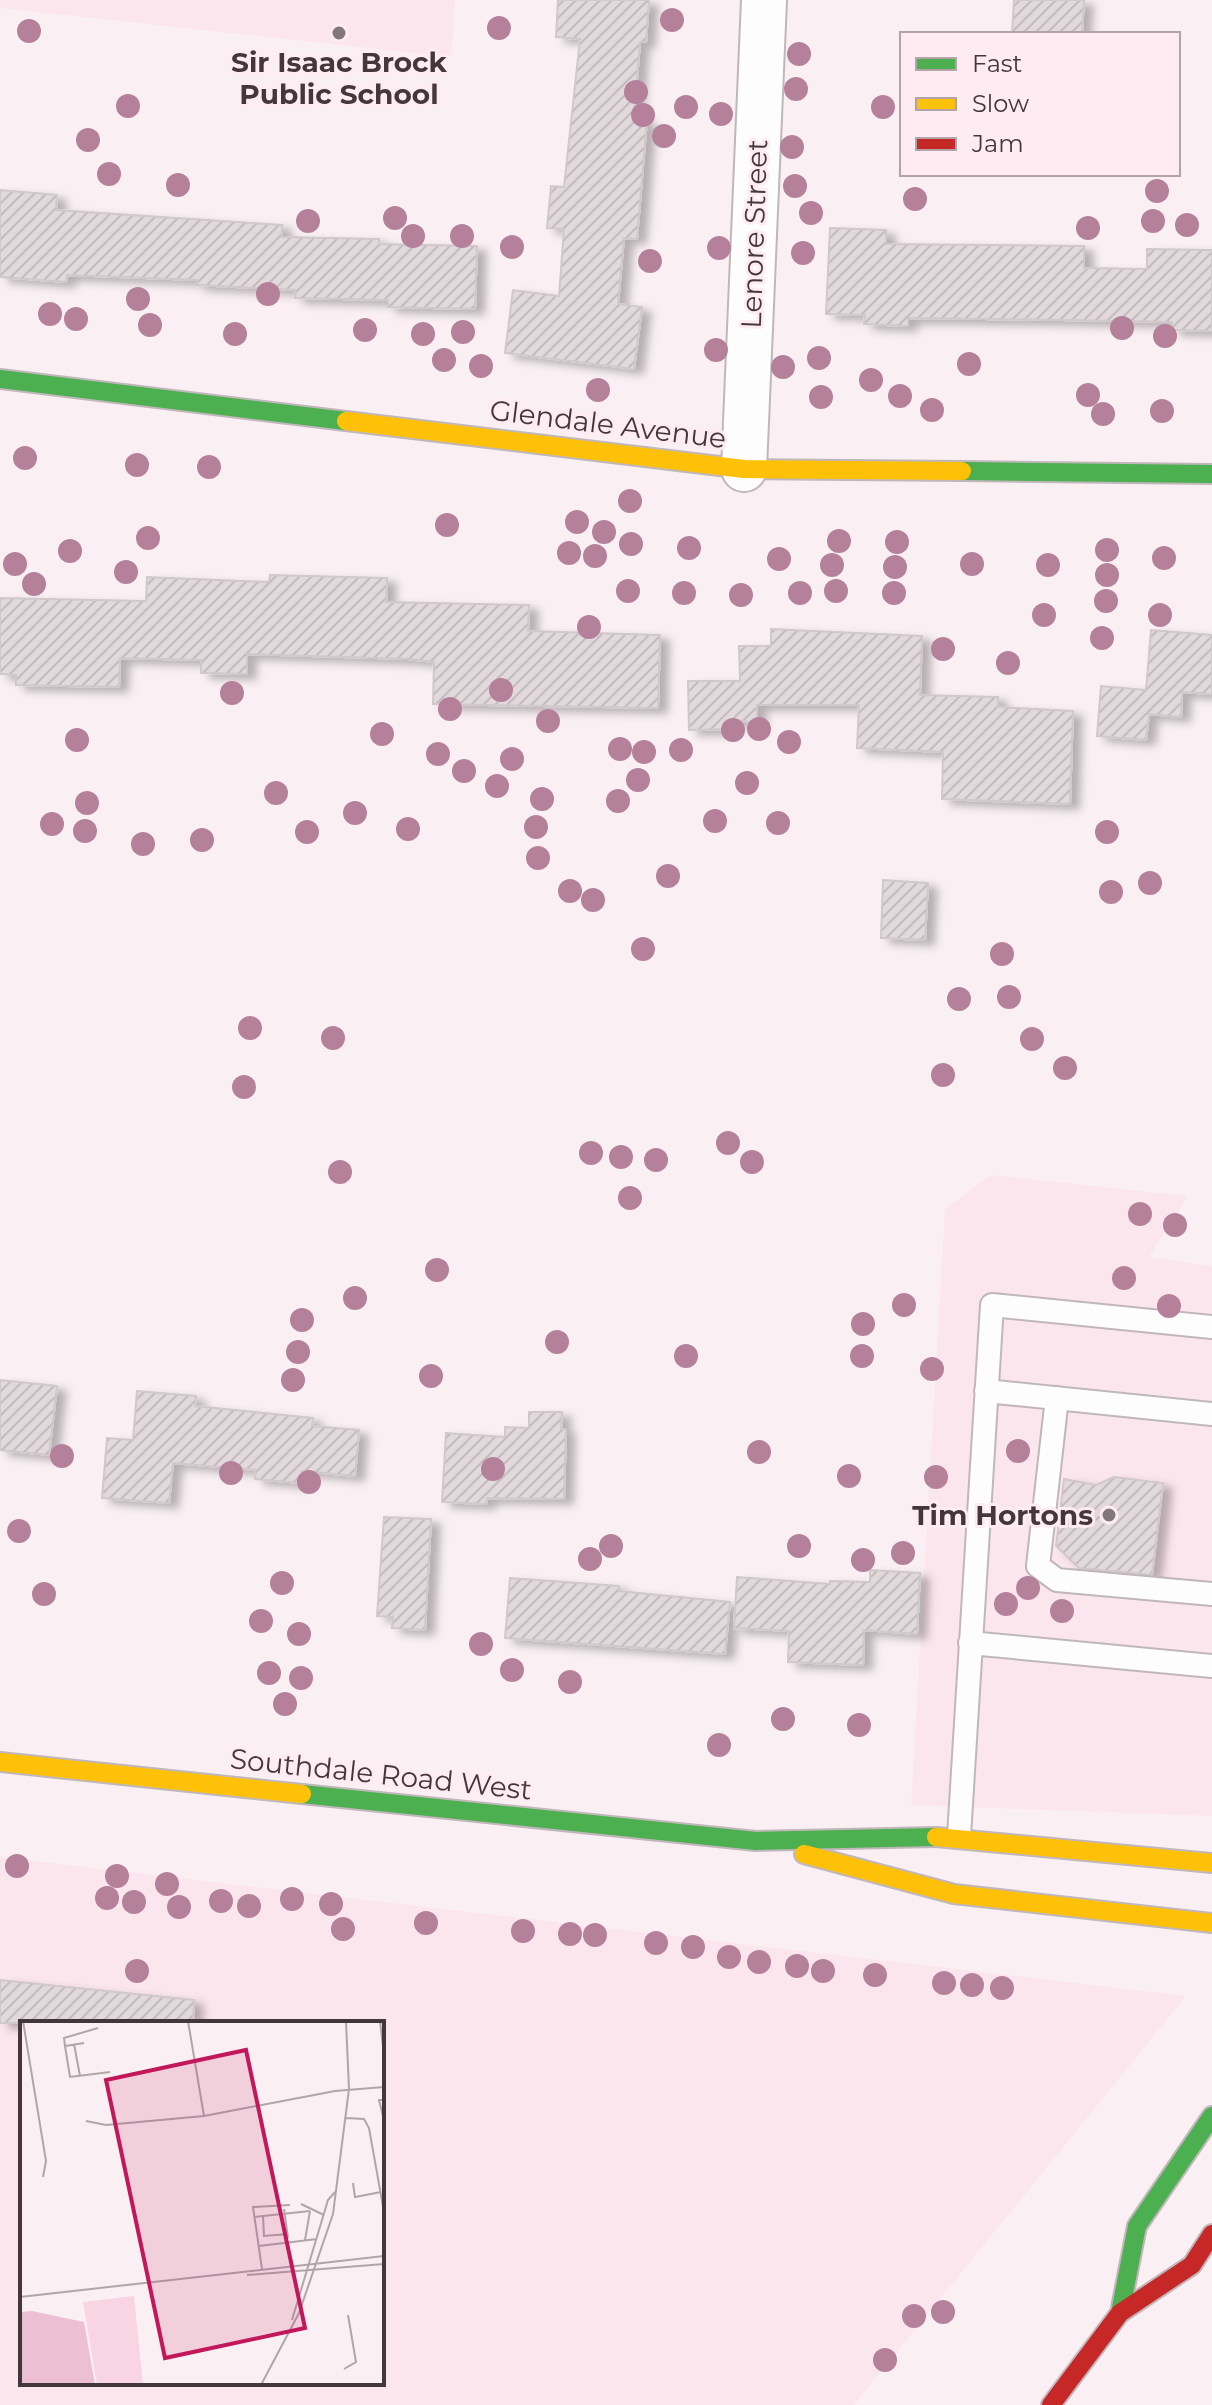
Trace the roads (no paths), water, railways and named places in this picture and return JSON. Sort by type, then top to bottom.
[{"type":"main road","name":"Glendale Avenue","points":[[0,379],[744,469],[1212,474]]},
{"type":"main road","name":"Southdale Road West","points":[[0,1762],[756,1841],[959,1836],[1212,1863]]},
{"type":"main road","name":"Southdale Road West","points":[[756,1841],[954,1894],[1212,1923]]},
{"type":"main road","points":[[1120,2313],[1137,2226],[1212,2116]]},
{"type":"main road","points":[[1051,2405],[1120,2313],[1192,2265],[1212,2234]]},
{"type":"street","name":"Lenore Street","points":[[744,469],[764,0]]},
{"type":"lane","points":[[959,1836],[992,1305],[1212,1327]]},
{"type":"lane","points":[[986,1391],[1212,1414]]},
{"type":"lane","points":[[1057,1398],[1038,1566],[1057,1580],[1212,1594]]},
{"type":"lane","points":[[970,1643],[1212,1666]]},
{"type":"place","name":"Sir Isaac Brock Public School","points":[[339,33]]},
{"type":"place","name":"Tim Hortons","points":[[1109,1515]]}]
